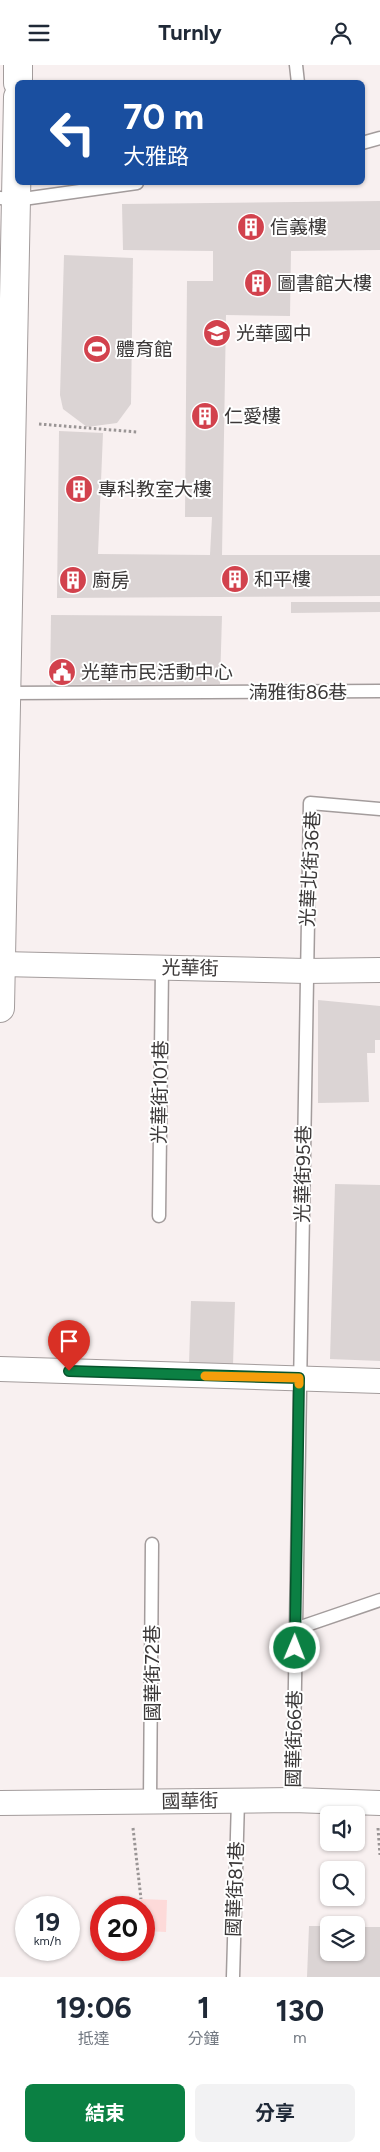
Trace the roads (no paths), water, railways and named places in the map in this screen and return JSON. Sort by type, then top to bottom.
[{"type":"street","points":[[18,65],[18,80]]},
{"type":"street","points":[[0,1008],[4,699],[11,425],[7,265],[8,199],[15,128]]},
{"type":"street","name":"光華街","points":[[1,964],[306,971],[380,970]]},
{"type":"street","points":[[0,1369],[380,1381]]},
{"type":"street","name":"國華街","points":[[0,1803],[238,1800],[380,1803]]},
{"type":"lane","points":[[296,65],[298,80]]},
{"type":"lane","points":[[365,142],[380,139]]},
{"type":"lane","points":[[8,199],[121,185]]},
{"type":"lane","name":"湳雅街86巷","points":[[4,699],[380,691]]},
{"type":"lane","name":"光華北街36巷","points":[[306,971],[310,803],[380,809]]},
{"type":"lane","name":"光華街101巷","points":[[159,1216],[162,968]]},
{"type":"lane","name":"光華街95巷","points":[[299,1378],[306,971]]},
{"type":"lane","name":"國華街66巷","points":[[293,1800],[299,1378]]},
{"type":"lane","name":"國華街72巷","points":[[140,1801],[152,1544]]},
{"type":"lane","points":[[295,1629],[380,1600]]},
{"type":"lane","name":"國華街81巷","points":[[233,1977],[238,1800]]},
{"type":"place","name":"信義樓","points":[[251,227]]},
{"type":"place","name":"圖書館大樓","points":[[258,283]]},
{"type":"place","name":"光華國中","points":[[217,333]]},
{"type":"place","name":"體育館","points":[[97,349]]},
{"type":"place","name":"仁愛樓","points":[[205,416]]},
{"type":"place","name":"專科教室大樓","points":[[79,489]]},
{"type":"place","name":"和平樓","points":[[235,579]]},
{"type":"place","name":"廚房","points":[[73,580]]},
{"type":"place","name":"光華市民活動中心","points":[[62,672]]}]
